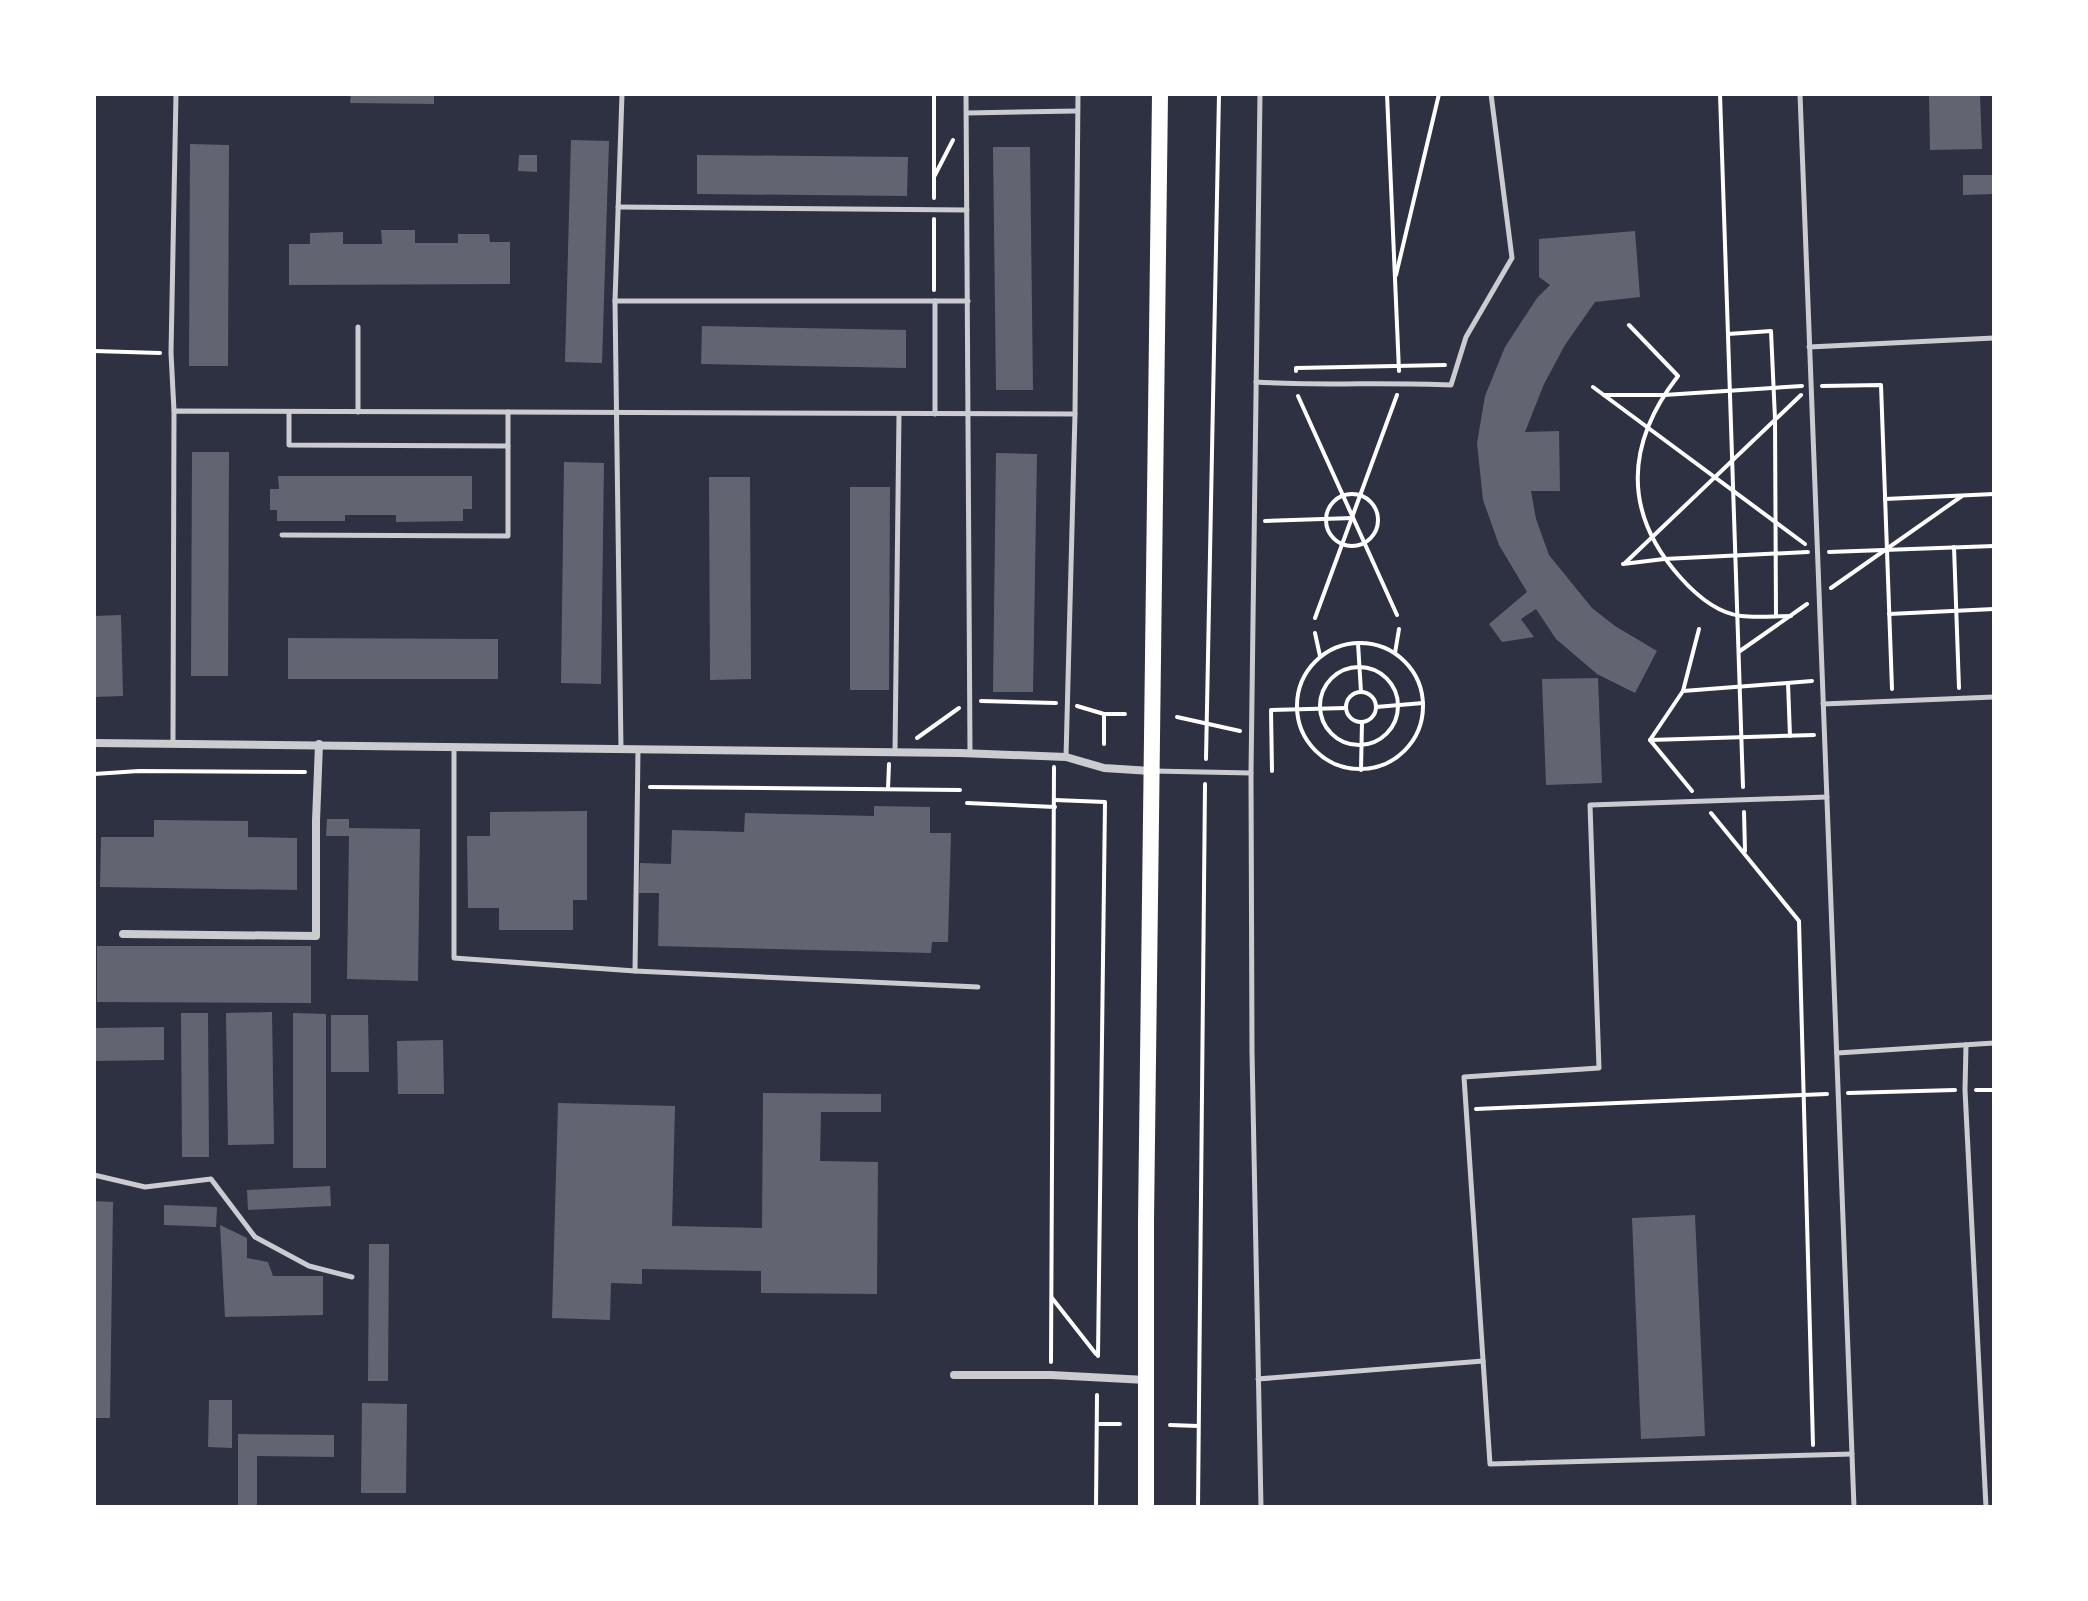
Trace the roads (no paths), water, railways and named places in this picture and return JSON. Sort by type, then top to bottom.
[{"type":"main road","points":[[1146,1507],[1146,1221],[1160,94]]},
{"type":"street","points":[[94,743],[970,754],[1066,757],[1104,768],[1152,771]]},
{"type":"street","points":[[123,934],[316,936],[319,744]]},
{"type":"street","points":[[954,1375],[1051,1375],[1147,1380]]},
{"type":"lane","points":[[173,743],[174,411],[171,353],[176,94]]},
{"type":"lane","points":[[621,749],[615,301],[622,94]]},
{"type":"lane","points":[[966,94],[970,754]]},
{"type":"lane","points":[[1066,757],[1075,414],[1078,94]]},
{"type":"lane","points":[[1260,94],[1251,773],[1261,1507]]},
{"type":"lane","points":[[1256,382],[1451,385],[1455,365],[1474,318],[1512,258],[1491,94]]},
{"type":"lane","points":[[1800,94],[1854,1507]]},
{"type":"lane","points":[[967,113],[1078,111]]},
{"type":"lane","points":[[618,207],[967,210]]},
{"type":"lane","points":[[615,301],[968,301]]},
{"type":"lane","points":[[935,301],[935,414]]},
{"type":"lane","points":[[358,327],[358,412]]},
{"type":"lane","points":[[1809,347],[1994,338]]},
{"type":"lane","points":[[174,411],[1075,414]]},
{"type":"lane","points":[[289,412],[289,445],[508,446]]},
{"type":"lane","points":[[282,535],[508,536],[508,412]]},
{"type":"lane","points":[[895,753],[899,414]]},
{"type":"lane","points":[[1823,704],[1994,697]]},
{"type":"lane","points":[[454,747],[454,958],[635,971],[978,987]]},
{"type":"lane","points":[[635,971],[638,750]]},
{"type":"lane","points":[[1152,771],[1251,773]]},
{"type":"lane","points":[[1827,797],[1590,805],[1599,1068],[1464,1077],[1490,1464],[1852,1454]]},
{"type":"lane","points":[[1837,1053],[1994,1043]]},
{"type":"lane","points":[[1966,1045],[1965,1090],[1986,1507]]},
{"type":"lane","points":[[94,1175],[145,1187],[211,1179],[255,1237],[309,1266],[352,1277]]},
{"type":"lane","points":[[1258,1379],[1483,1361]]}]
